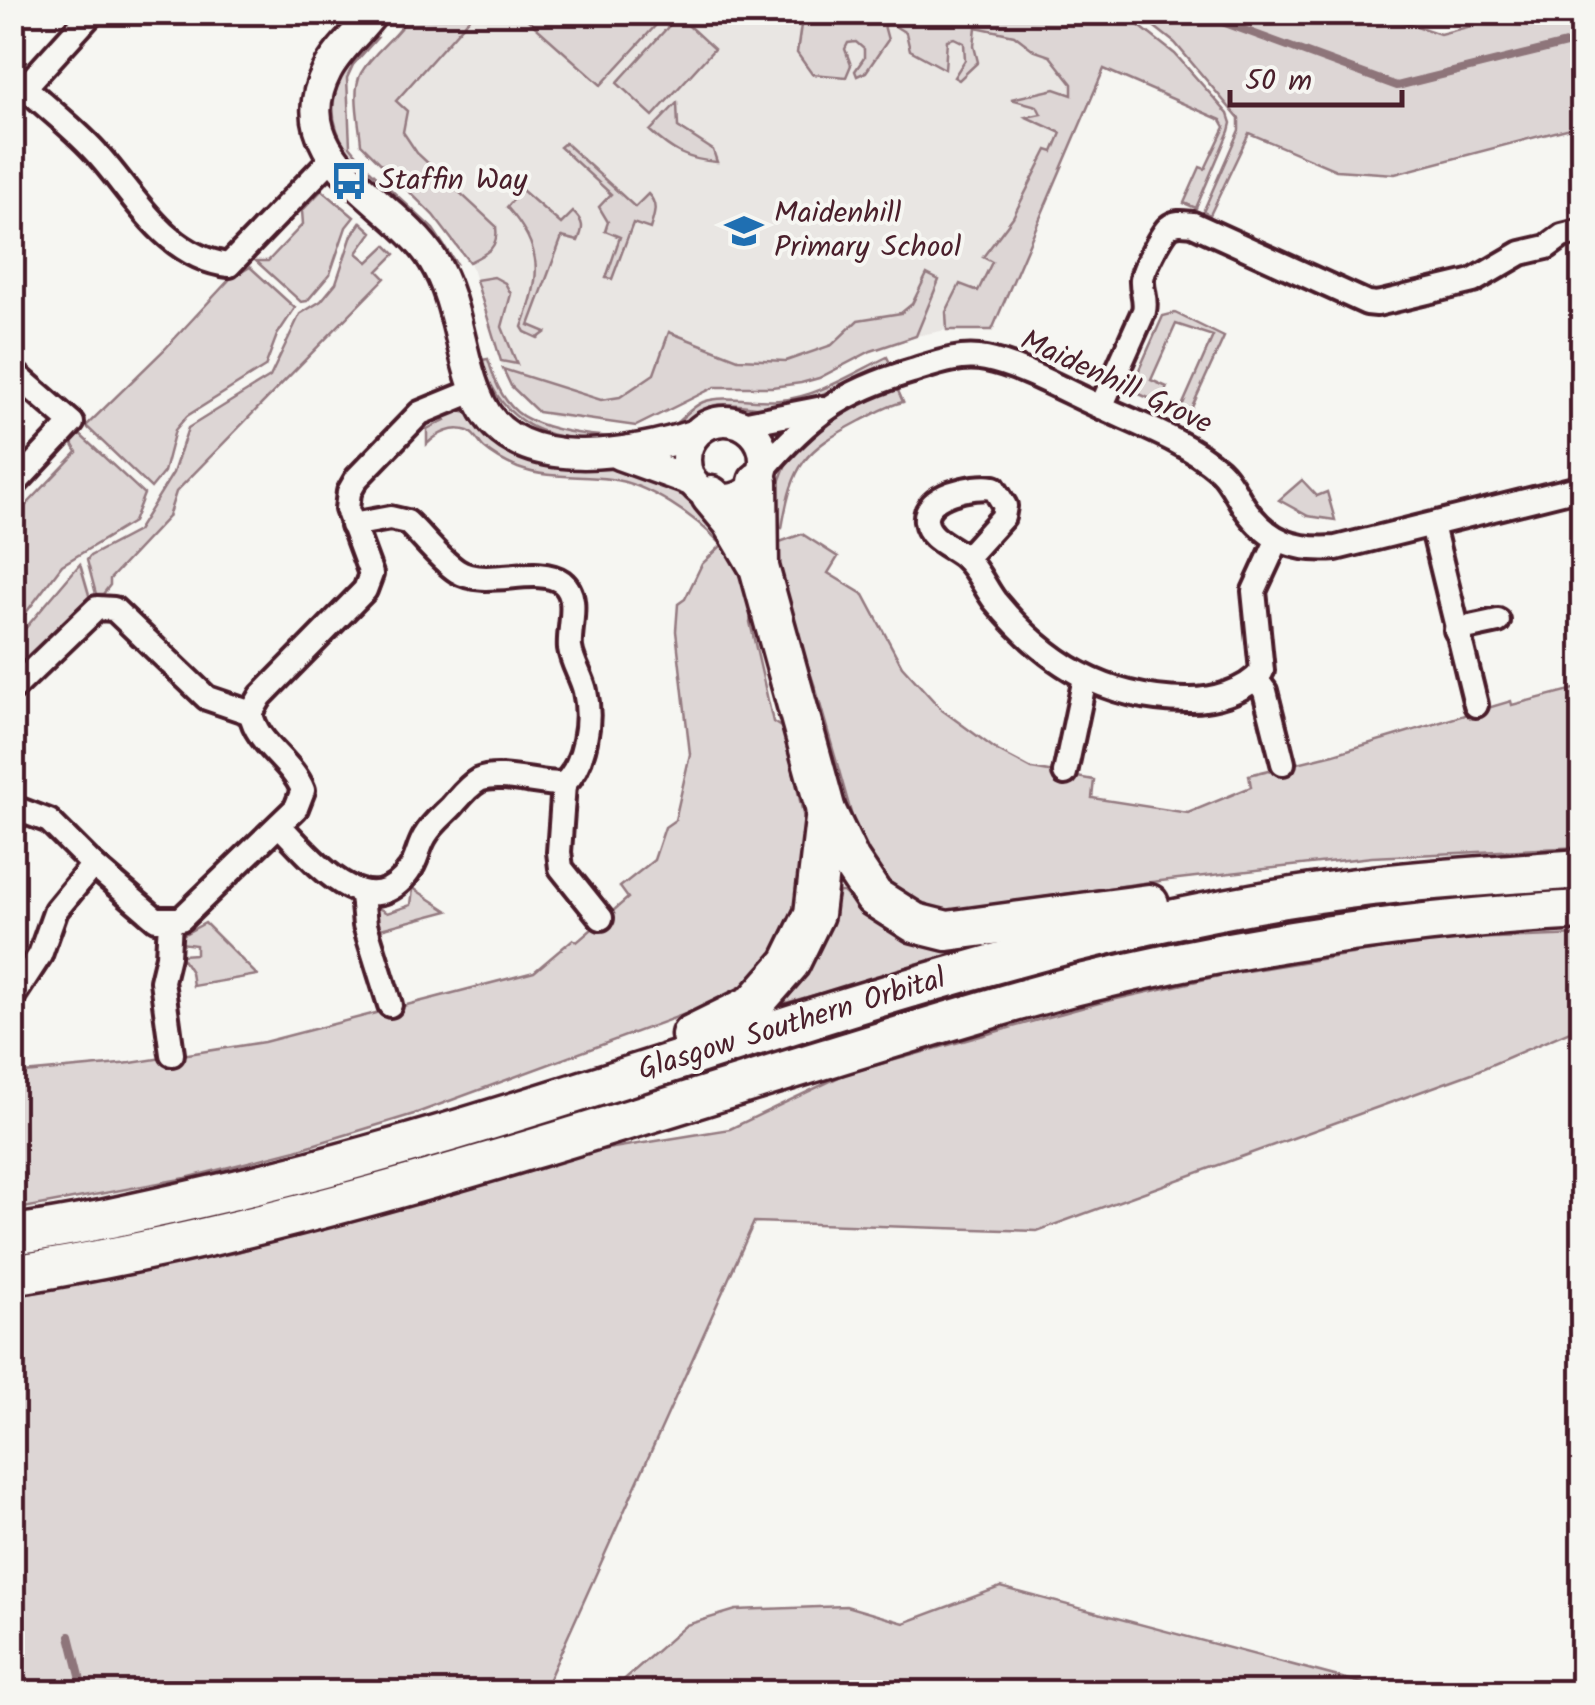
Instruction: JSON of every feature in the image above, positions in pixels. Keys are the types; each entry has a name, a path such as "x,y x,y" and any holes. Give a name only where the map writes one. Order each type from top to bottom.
{"highway":[{"path":"759,568 760,476"},
{"path":"701,489 732,521 759,568 826,812 850,861 874,897 915,923 946,931 1259,892 1370,886"},
{"path":"481,1122 705,1029 754,1004 790,964 814,914 826,812"},
{"name":"Glasgow Southern Orbital","path":"12,1234 124,1215 323,1170 994,964 1212,912 1370,886 1582,869"},
{"name":"Glasgow Southern Orbital","path":"12,1275 135,1254 352,1202 955,1018 1166,964 1360,931 1582,910"}],"street":[{"path":"93,12 18,93 99,155 140,208 190,255 228,265 331,159"},
{"path":"374,12 334,60 320,88 317,118 331,159 415,237 432,258 454,308 476,390 494,423 522,442 558,452 652,448 717,422 742,424 760,443 760,476 736,498 701,489 613,452"},
{"path":"1101,407 1144,312 1145,271 1166,228 1178,223 1192,224 1377,304 1473,281 1521,253 1582,230"},
{"name":"Maidenhill Grove","path":"760,476 792,435 827,408 884,378 960,357 988,359 1144,427 1218,469 1259,526 1277,541"},
{"path":"12,371 72,422 12,486"},
{"path":"12,807 49,821 156,919 182,919 194,909 296,808 302,790 296,772 258,732 251,712 260,696 365,590 371,574 352,525 348,500 357,478 420,413 476,390"},
{"name":"Maidenhill Grove","path":"742,424 827,408"},
{"path":"695,434 686,457 701,489"},
{"path":"966,558 982,584 1020,628 1059,664 1126,694 1197,702 1245,687 1262,671 1254,591 1277,541 1312,550 1336,548 1582,487"},
{"path":"352,525 399,519 408,522 457,571 479,578 551,578 566,586 572,597 570,650 586,695 584,757 564,784 559,852 561,868 601,918"},
{"path":"1432,525 1476,706"},
{"path":"12,690 83,619 97,608 114,609 207,698 251,712"},
{"path":"1456,630 1498,621"},
{"path":"1065,773 1085,678"},
{"path":"1256,679 1265,691 1283,763"},
{"path":"279,826 336,881 362,895 395,886 411,870 426,834 482,779 500,776 545,785 564,784"},
{"path":"12,998 36,964 56,910 93,865"},
{"path":"362,895 365,925 390,1004"},
{"path":"170,921 162,981 172,1054"}],"shaded area":[{"path":"411,13 474,13 396,101 407,111 403,132 417,153 496,226 491,249 469,262 433,215 361,144 358,80 366,65"},
{"name":"Maidenhill Primary School","path":"456,13 940,13 1116,42 992,330 956,328 916,336 871,351 840,367 832,345 786,361 738,359 669,332 636,426 553,417 524,401 503,369 466,249 367,140"},
{"path":"520,13 667,13 601,85"},
{"path":"782,13 1123,13 1175,54 1228,114 1229,131 1196,208 1184,203 1200,167 1205,169 1225,127 1221,120 1104,69 992,330 947,330 946,312 960,284 978,291 992,262 983,257 1013,217 1047,150 1053,152 1061,133 1026,117 1041,114 1037,106 1011,99 1055,89 1072,95 1072,84 1050,56 1035,51 1014,35 976,27 974,46 978,62 959,80 954,77 965,60 964,43 954,38 947,40 945,69 910,50 906,33 882,18 888,40 866,72 857,76 855,71 864,58 864,49 856,42 848,43 845,49 851,65 846,77 812,74 797,53 802,18 789,20"},
{"path":"1137,13 1378,13 1440,34 1523,13 1582,13 1582,125 1395,174 1336,170 1249,133 1210,215 1203,212 1239,130 1239,119 1175,43"},
{"path":"678,16 714,49 653,116 617,83"},
{"path":"369,38 377,38 347,78 350,146 433,229 455,262 369,176 339,136 334,115 336,92 347,67"},
{"path":"677,103 678,127 713,150 717,162 681,153 650,131"},
{"path":"565,143 635,207 648,194 654,202 650,229 633,223 612,279 606,278 620,237 605,231 608,222 599,207 611,194 560,147"},
{"path":"322,190 354,217 346,227 330,274 307,301 301,302 256,261 268,261 303,224 302,211"},
{"path":"522,190 561,224 573,212 582,225 578,241 562,237 529,325 546,332 538,338 522,327 533,293 533,250 507,207"},
{"path":"361,222 372,232 357,253 368,262 386,245 395,254 378,271 385,278 176,492 168,517 110,579 103,594 96,594 87,560 137,531 173,473 188,428 270,377 300,314 321,301 336,283 352,235"},
{"path":"250,267 295,308 277,335 265,367 187,416 175,430 164,472 151,488 86,426 230,279"},
{"path":"927,274 939,280 916,336 871,351 801,383 715,387 636,426 538,412 511,386 503,369 601,400 620,397 654,374 669,332 738,359 786,361 832,345 858,320 901,313 912,304"},
{"path":"494,277 505,283 511,294 502,327 517,364 501,361 476,280"},
{"path":"1175,313 1224,337 1188,416 1179,413 1213,336 1176,324 1151,380 1167,387 1160,403 1130,390 1163,316"},
{"path":"887,357 890,363 792,405 716,405 673,431 637,436 666,430 703,402 770,401 808,394"},
{"path":"488,359 495,381 517,412 567,431 632,437 583,440 539,430 504,404 491,385 482,360"},
{"path":"896,386 903,402 825,441 804,462 791,488 782,528 776,527 777,543 802,534 838,557 828,573 864,595 902,666 942,710 998,751 1032,769 1094,780 1092,798 1188,813 1251,787 1249,775 1511,701 1512,705 1582,687 1582,847 1372,857 944,911 896,892 878,875 857,834 817,693 768,545 772,500 791,451 821,424"},
{"path":"458,409 470,413 491,436 614,466 670,487 718,520 737,545 773,722 784,729 810,856 807,887 782,950 734,996 414,1114 186,1178 13,1210 13,1074 131,1063 264,1042 534,972 573,939 577,942 628,898 620,887 654,860 665,827 675,820 690,754 676,631 678,604 685,599 702,564 722,545 671,503 640,487 518,468 491,454 468,431 446,431 427,444 427,429 445,420 442,414"},
{"path":"76,431 144,494 133,522 62,565 13,630 13,519 77,452 69,438"},
{"path":"1302,480 1317,496 1327,492 1335,520 1308,516 1279,500"},
{"path":"80,564 91,602 13,673 13,643"},
{"path":"413,888 448,911 377,930 373,905 387,913 411,905"},
{"path":"1582,888 1582,894 1458,904 337,1190 13,1262 12,1249 601,1099 969,993 1249,923 1405,901"},
{"path":"839,892 896,933 961,948 959,955 782,1004 780,999 818,950"},
{"path":"205,923 257,975 193,986 191,972 180,955 196,954 196,945 180,943 179,937"},
{"path":"1582,935 1582,1026 1472,1073 1037,1231 754,1222 543,1692 13,1692 12,1297 234,1253 570,1155 730,1129 845,1074 1099,1003 1228,974 1439,940"},
{"path":"1000,1587 1395,1692 610,1692 686,1625 736,1610 846,1606 904,1623"}],"waterway":[{"path":"1195,12 1397,86 1582,40"},
{"path":"70,1636 84,1692"}],"place":[{"name":"Staffin Way","path":"349,181"},
{"name":"Maidenhill Primary School","path":"744,231"}]}
